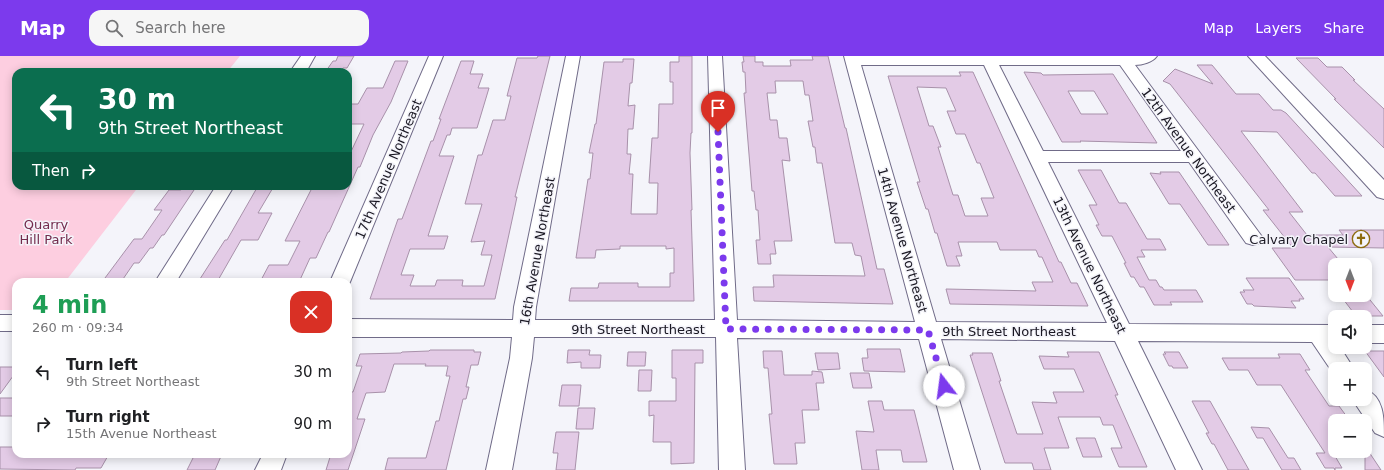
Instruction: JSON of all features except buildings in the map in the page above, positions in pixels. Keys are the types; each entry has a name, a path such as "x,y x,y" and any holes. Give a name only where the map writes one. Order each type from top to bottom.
{"main road":[{"path":"1256,56 1384,192"}],"street":[{"path":"300,68 308,56"},
{"name":"17th Avenue Northeast","path":"342,278 436,56"},
{"name":"16th Avenue Northeast","path":"499,470 521,358 525,307 573,56"},
{"path":"715,56 732,470"},
{"path":"852,58 990,62 1124,61 1138,60 1150,56"},
{"name":"14th Avenue Northeast","path":"852,58 967,470"},
{"name":"12th Avenue Northeast","path":"1124,61 1252,238"},
{"name":"13th Avenue Northeast","path":"990,62 1189,470"},
{"path":"1037,156 1194,157"},
{"path":"168,278 222,190"},
{"path":"0,322 12,323"},
{"name":"9th Street Northeast","path":"352,328 928,330 1326,334"},
{"path":"1326,334 1340,362"},
{"path":"1372,334 1384,334"},
{"path":"1369,406 1384,426"},
{"path":"268,470 272,458"}],"green space":[{"name":"Quarry Hill Park","path":"0,56 240,56 230,68 12,68 12,190 136,190 68,278 12,278 12,310 0,310"}],"place":[{"name":"Calvary Chapel","path":"1361,239"}],"route":[{"path":"718,132 726,329 928,330 944,386"}]}
